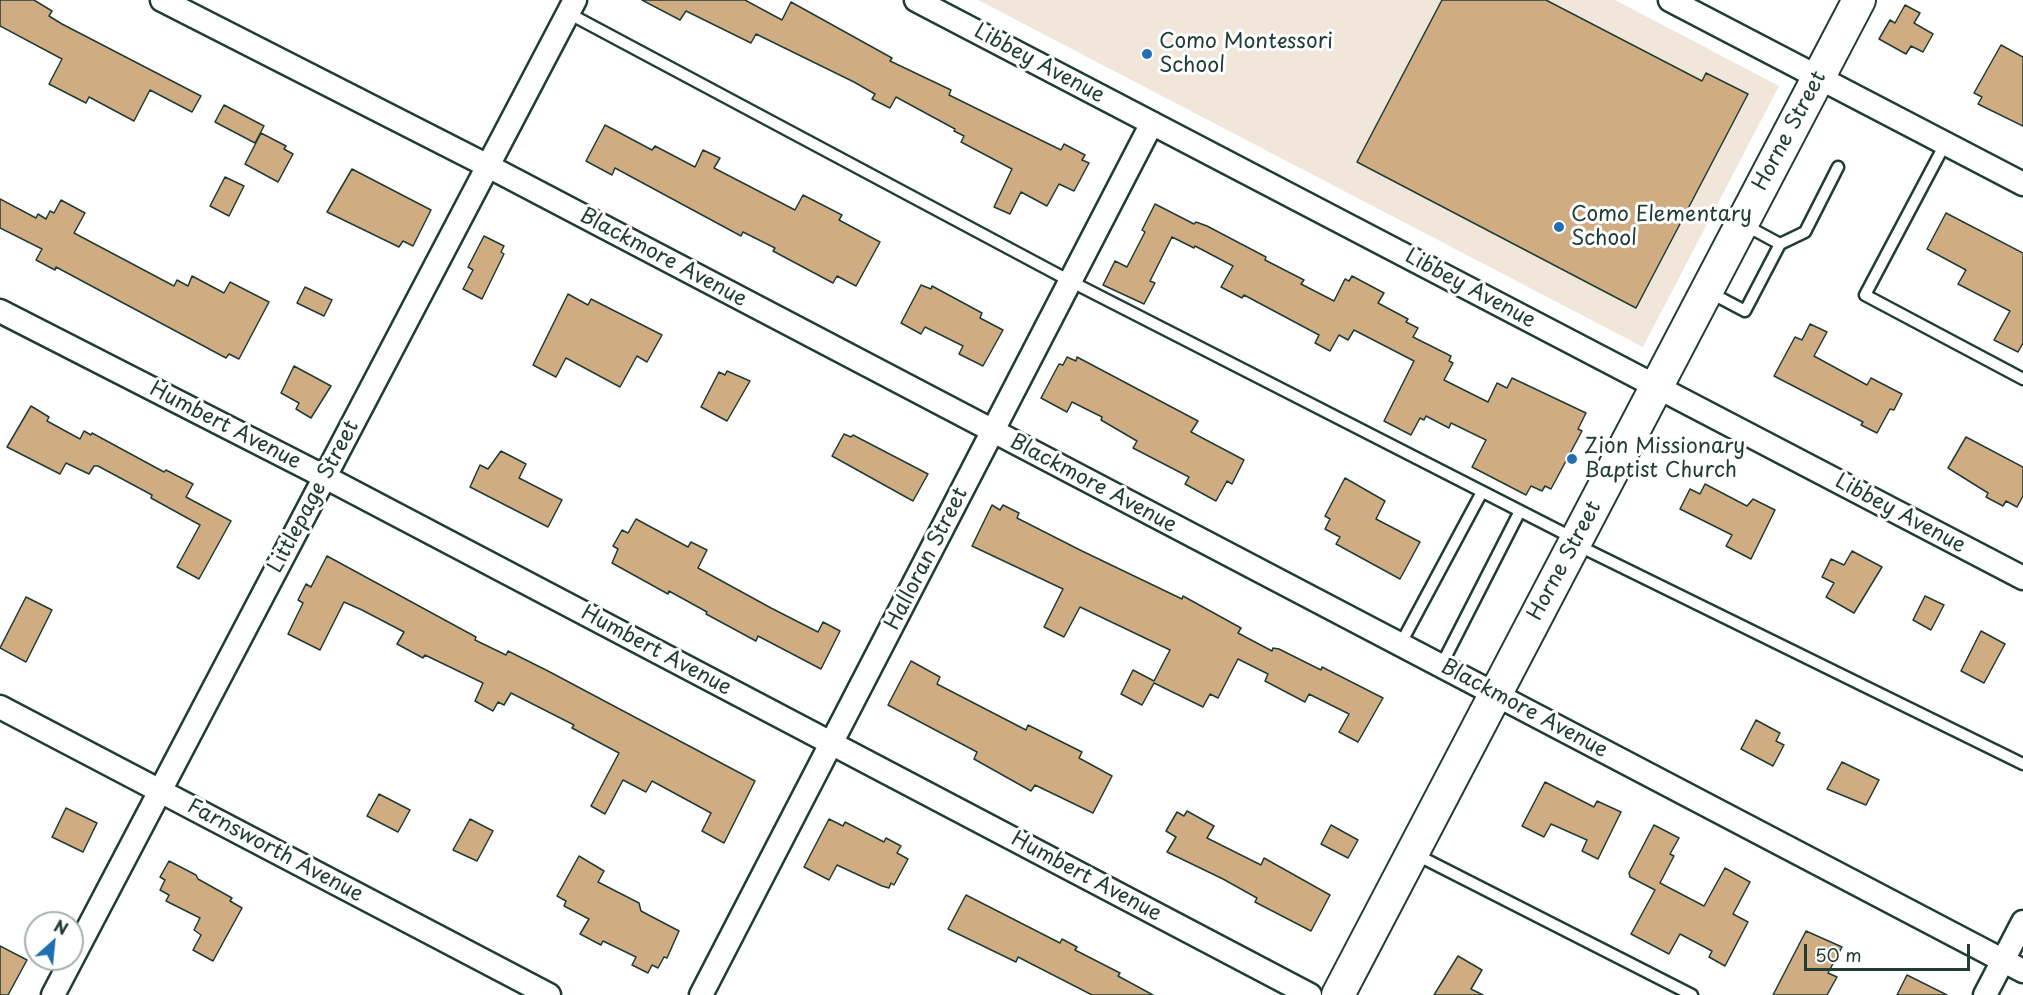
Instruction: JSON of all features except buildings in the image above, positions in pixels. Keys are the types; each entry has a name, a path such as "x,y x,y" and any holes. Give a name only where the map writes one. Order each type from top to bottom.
{"street":[{"name":"Blackmore Avenue","path":"162,0 488,166 2023,971"},
{"name":"Libbey Avenue","path":"916,0 2023,578"},
{"path":"1670,0 2023,184"},
{"name":"Horne Street","path":"1338,995 1859,0"},
{"name":"Littlepage Street","path":"54,995 572,7"},
{"name":"Halloran Street","path":"701,995 1152,123"},
{"name":"Humbert Avenue","path":"0,312 325,477 1310,995"},
{"name":"Farnsworth Avenue","path":"0,707 549,995"},
{"path":"1985,995 2023,922"}],"lane":[{"path":"572,7 1070,281 1520,511 1575,542 2023,764"},
{"path":"1945,144 1865,295 2023,379"},
{"path":"1706,291 1745,311 1780,244 1805,232 1838,167"},
{"path":"1742,224 1780,244"},
{"path":"1400,645 1482,492"},
{"path":"1441,666 1520,511"},
{"path":"1412,852 1692,995"}],"shaded area":[{"name":"Como Elementary School","path":"978,0 1615,0 1779,86 1643,347"}],"place":[{"name":"Como Montessori School","path":"1147,54"},
{"name":"Como Elementary School","path":"1559,227"},
{"name":"Zion Missionary Baptist Church","path":"1572,459"}]}
